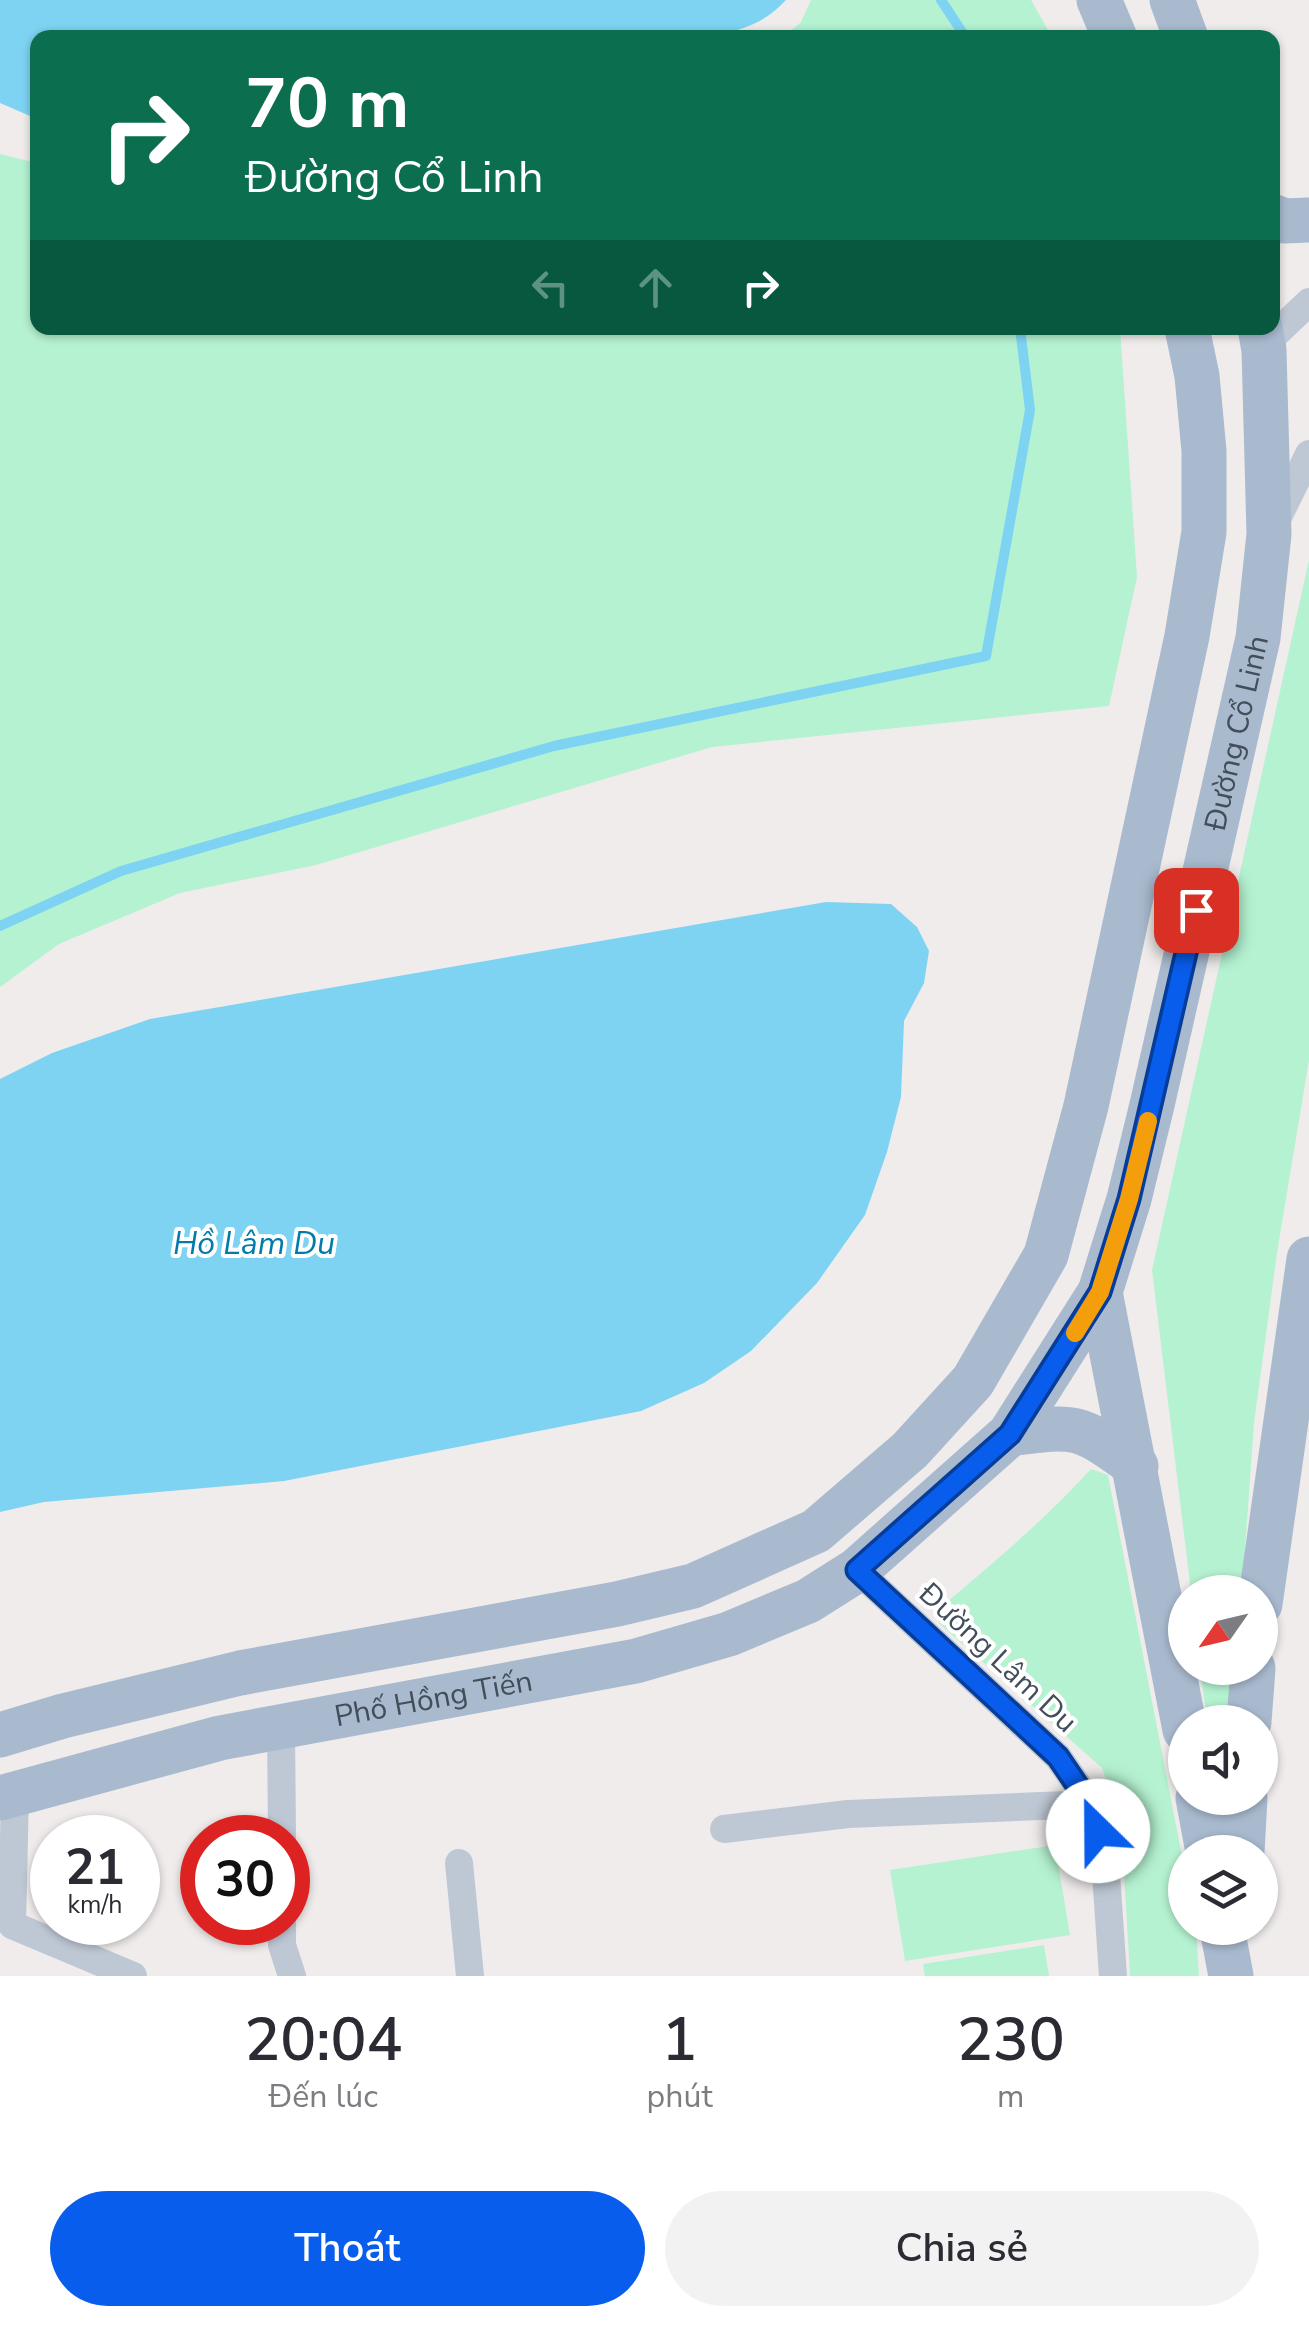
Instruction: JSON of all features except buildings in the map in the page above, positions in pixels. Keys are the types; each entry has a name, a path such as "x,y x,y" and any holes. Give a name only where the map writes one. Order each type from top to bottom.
{"main road":[{"path":"1099,0 1112,30"},
{"path":"1172,0 1183,30"},
{"path":"1280,219 1309,220"},
{"name":"Phố Hồng Tiến","path":"0,1736 63,1716 240,1673 617,1604 694,1586 816,1531 910,1450 973,1380 1046,1254 1086,1106 1187,636 1204,532 1204,451 1197,376 1188,335"},
{"name":"Đường Cổ Linh","path":"857,1570 1010,1434 1100,1292 1129,1199 1152,1105 1258,638 1270,534 1262,337"},
{"path":"1264,1575 1309,1259"},
{"path":"1100,1292 1180,1705"},
{"path":"1010,1434 1062,1426 1092,1434 1136,1466"},
{"name":"Phố Hồng Tiến","path":"7,1796 220,1738 636,1661 729,1634 808,1602 857,1570"},
{"path":"1226,1945 1232,1976"},
{"path":"1232,1976 1235,1945"}],"street":[{"path":"1280,324 1309,302"},
{"path":"1270,534 1309,454"},
{"name":"Đường Lâm Du","path":"857,1570 1058,1757 1090,1804 1104,1859 1112,1976"},
{"path":"282,1726 282,1815"},
{"path":"7,1796 12,1924 133,1976"},
{"path":"724,1829 848,1814 1090,1804"},
{"path":"459,1862 470,1976"},
{"path":"282,1945 292,1976"}],"green space":[{"path":"811,0 1031,0 1048,30 791,30 801,22"},
{"path":"0,154 30,161 30,335 1120,335 1137,577 1109,706 712,747 316,865 180,893 59,944 0,987"},
{"path":"1309,560 1309,1060 1254,1423 1243,1575 1189,1575 1152,1270"},
{"path":"1091,1469 1108,1475 1168,1784 1168,1815 1174,1815 1178,1835 1168,1835 1168,1945 1197,1945 1199,1976 1130,1976 1121,1821 1102,1768 940,1624 936,1615"},
{"path":"1202,1685 1236,1685 1234,1705 1205,1705"},
{"path":"1055,1845 1070,1935 905,1961 890,1870"},
{"path":"1044,1945 1049,1976 925,1976 923,1964"}],"water":[{"path":"0,0 786,0 758,22 738,30 30,30 30,116 0,103"},
{"name":"Hồ Lâm Du","path":"826,902 891,904 917,927 929,951 924,983 904,1021 901,1097 865,1215 817,1283 751,1351 704,1383 641,1411 284,1481 44,1502 0,1512 0,1079 52,1053 150,1019"}],"waterway":[{"path":"941,0 961,30"},
{"path":"0,926 121,871 554,746 986,656 1030,410 1021,335"}],"slow traffic":[{"path":"1075,1333 1100,1292 1148,1121"}],"route":[{"path":"1098,1831 1090,1804 1058,1757 857,1570 1010,1434 1100,1292 1129,1199 1196,910"}]}
